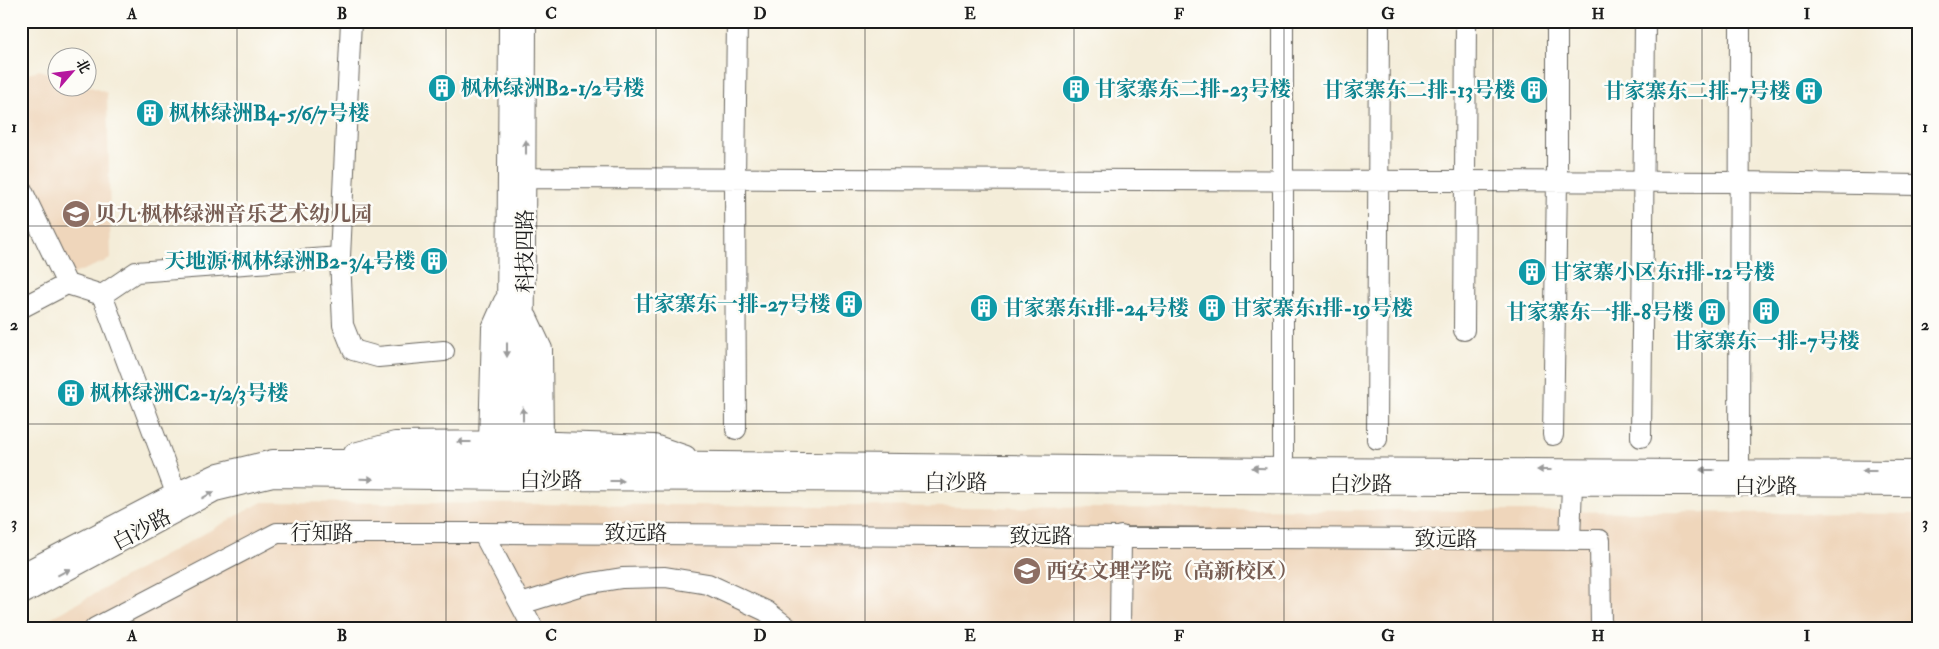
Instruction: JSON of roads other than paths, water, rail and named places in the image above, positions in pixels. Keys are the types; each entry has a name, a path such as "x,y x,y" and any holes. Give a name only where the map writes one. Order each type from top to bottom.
{"street":[{"path":"351,21 340,257 343,325 354,350 378,358 444,351"},
{"name":"科技四路","path":"509,21 507,295 515,456"},
{"name":"科技四路","path":"515,456 525,313 526,21"},
{"path":"736,429 735,179 738,21"},
{"path":"1283,21 1283,476"},
{"path":"1377,439 1379,21"},
{"path":"1464,330 1466,21"},
{"path":"1553,435 1557,182 1557,21"},
{"path":"1641,438 1645,21"},
{"path":"1739,471 1740,21"},
{"path":"526,178 1740,182 1918,185"},
{"path":"21,188 67,284"},
{"path":"102,295 136,272 340,257"},
{"path":"21,308 67,284 102,295"},
{"path":"102,295 176,493"},
{"name":"白沙路","path":"21,595 215,491 273,478 515,456 1283,476 1918,471"},
{"name":"白沙路","path":"21,574 176,493 219,473 273,460 515,456 1572,485 1918,486"},
{"path":"1570,540 1572,485"},
{"path":"483,532 533,628"},
{"name":"致远路","path":"483,532 1600,540 1601,628"},
{"name":"行知路","path":"95,628 277,533 483,532"},
{"path":"1120,628 1121,536"},
{"path":"521,604 586,584 622,578 665,578 708,584 766,611 788,628"}],"place":[{"name":"枫林绿洲B2-1/2号楼","path":"442,88"},
{"name":"甘家寨东二排-23号楼","path":"1076,89"},
{"name":"甘家寨东二排-13号楼","path":"1534,90"},
{"name":"甘家寨东二排-7号楼","path":"1809,91"},
{"name":"枫林绿洲B4-5/6/7号楼","path":"150,113"},
{"name":"贝九·枫林绿洲音乐艺术幼儿园","path":"76,214"},
{"name":"天地源·枫林绿洲B2-3/4号楼","path":"434,261"},
{"name":"甘家寨小区东1排-12号楼","path":"1532,272"},
{"name":"甘家寨东一排-27号楼","path":"849,304"},
{"name":"甘家寨东1排-24号楼","path":"984,308"},
{"name":"甘家寨东1排-19号楼","path":"1212,308"},
{"name":"甘家寨东一排-7号楼","path":"1766,311"},
{"name":"甘家寨东一排-8号楼","path":"1712,312"},
{"name":"枫林绿洲C2-1/2/3号楼","path":"71,393"},
{"name":"西安文理学院（高新校区）","path":"1027,571"}]}
